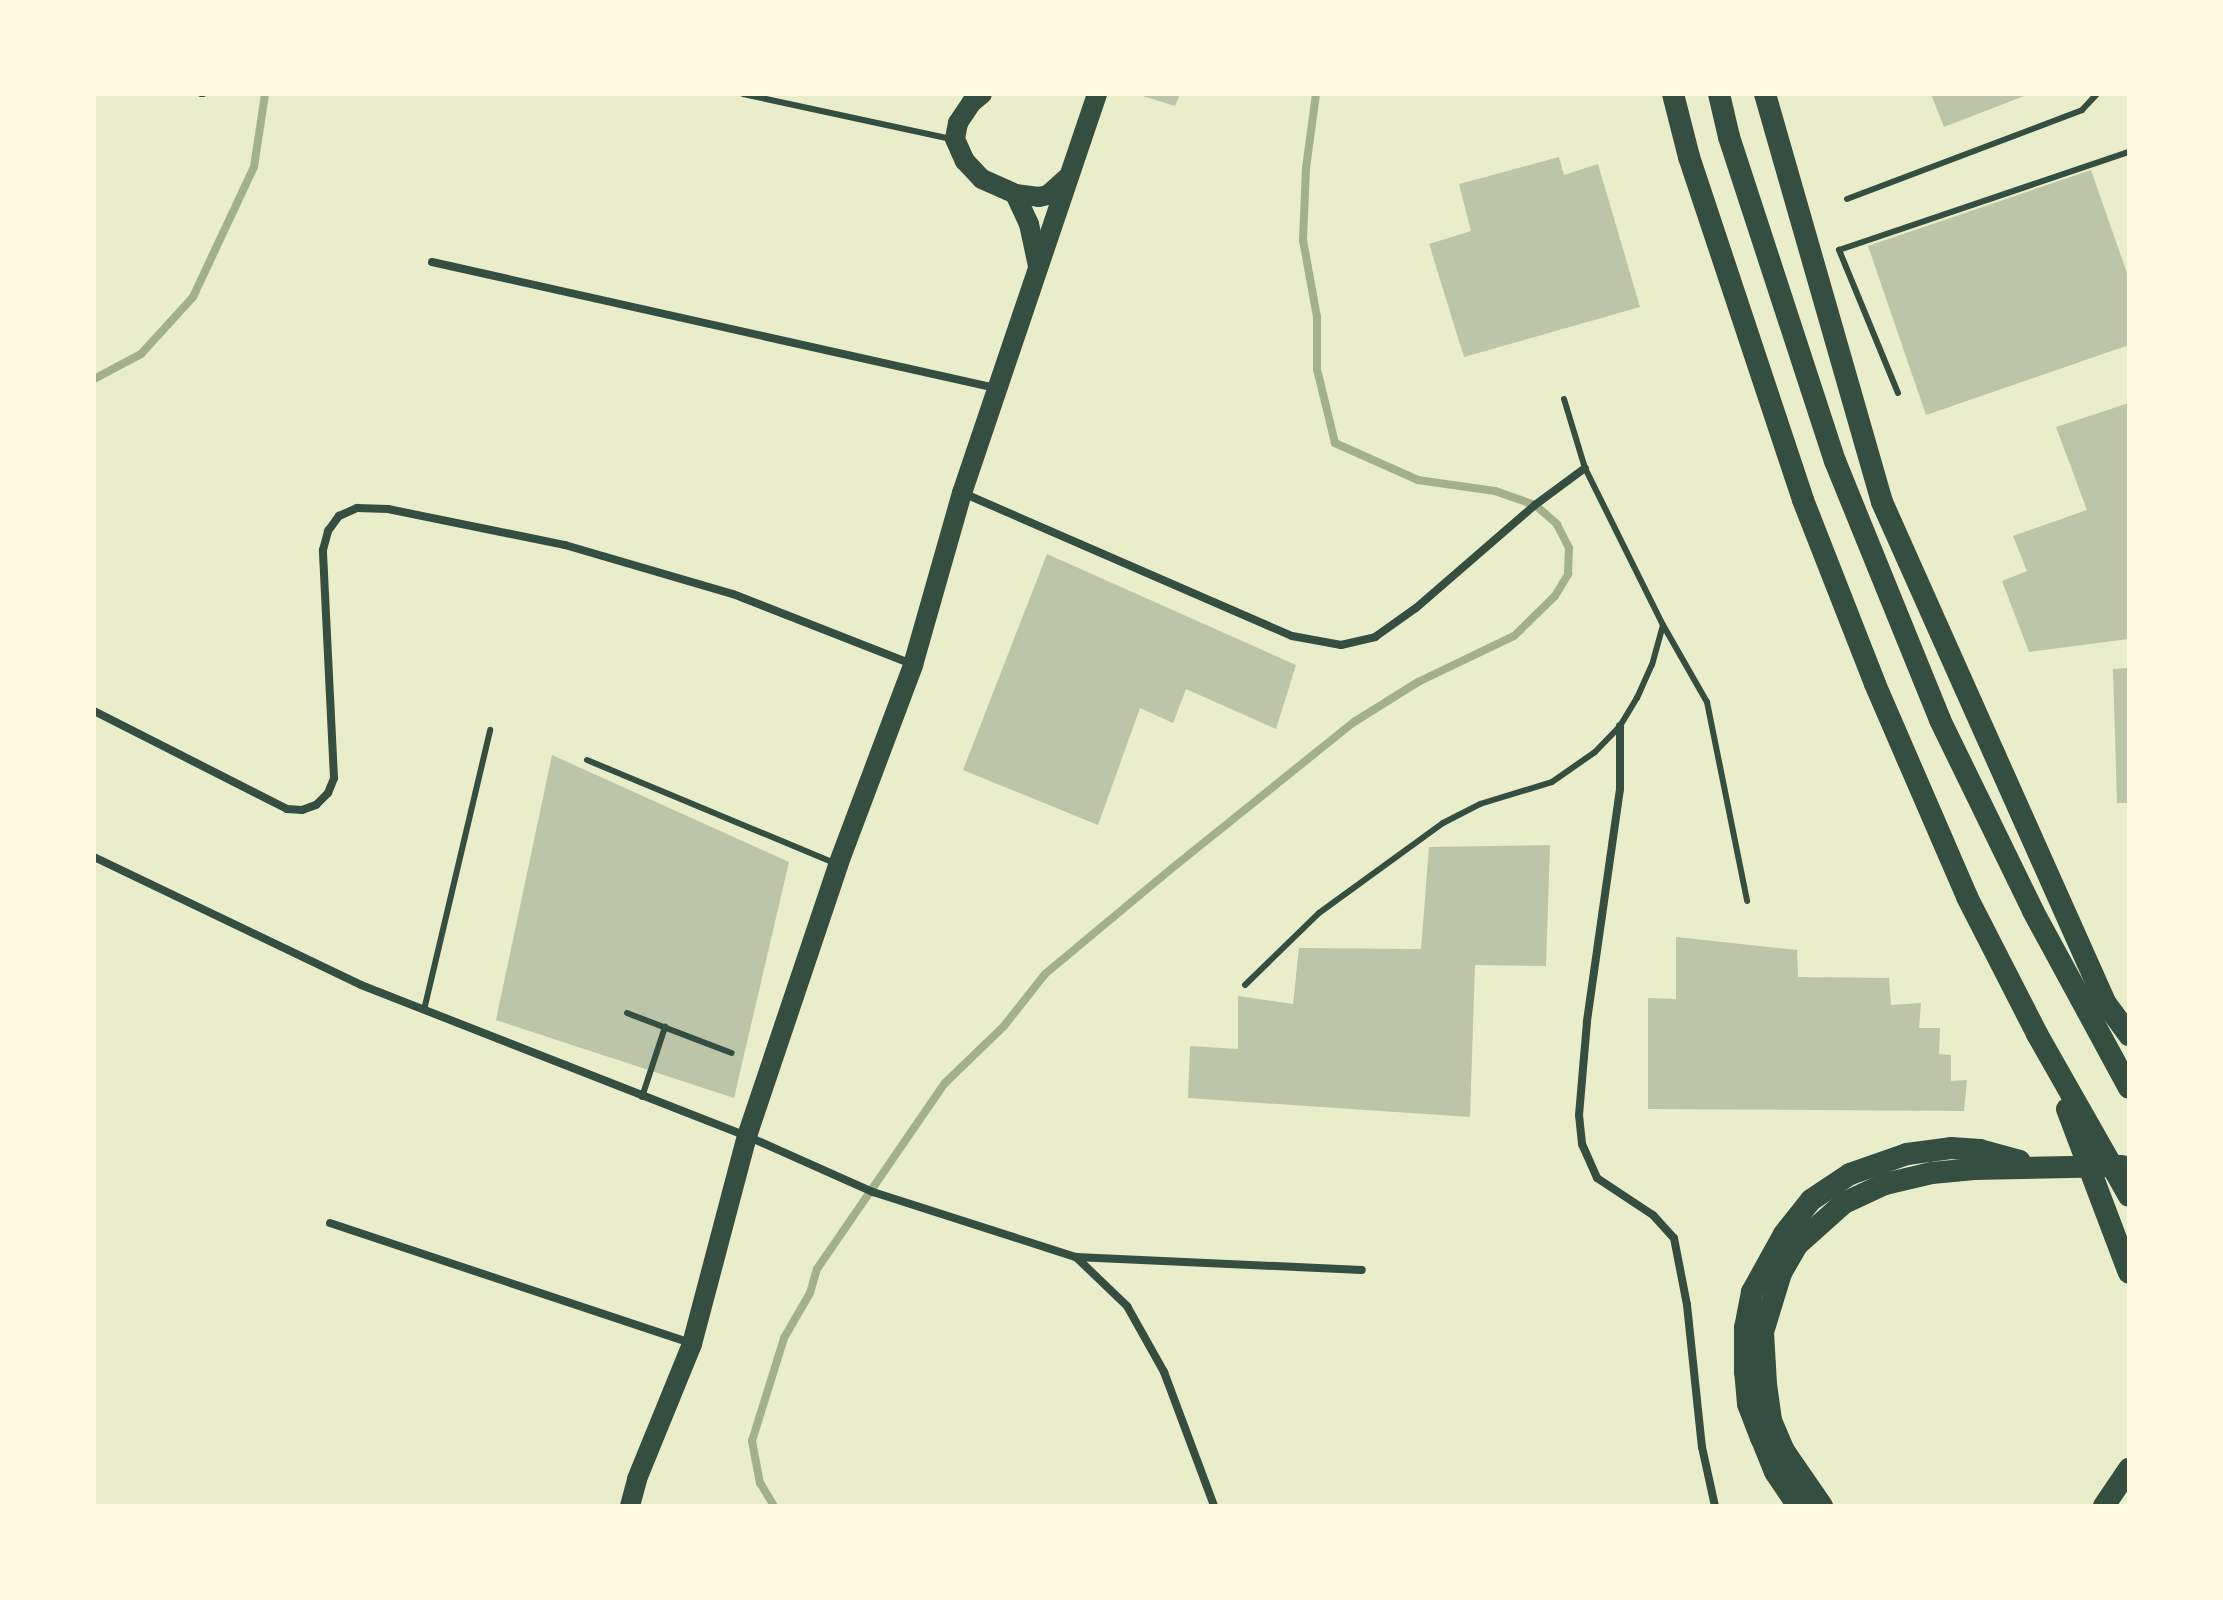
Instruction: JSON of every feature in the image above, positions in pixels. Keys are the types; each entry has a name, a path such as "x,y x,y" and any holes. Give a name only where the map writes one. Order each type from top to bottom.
{"highway":[{"path":"1670,94 1803,500 1869,670 1967,897 2037,1034 2129,1196"},
{"path":"1719,94 1798,354 1892,603 1940,720 2033,911 2129,1088"},
{"path":"1765,94 1882,502 2105,1002"},
{"path":"1882,502 1892,603"},
{"path":"2033,911 2129,1035"},
{"path":"2037,1034 2129,1273"},
{"path":"1798,1506 1775,1472 1761,1438 1748,1404 1745,1372 1745,1328 1752,1292 1784,1234 1811,1200 1850,1174 1907,1154 1951,1148 1980,1150 2040,1167"},
{"path":"1822,1506 1784,1451 1771,1420 1766,1384 1763,1332 1781,1273 1797,1245 1844,1203 1885,1184 1932,1173 2129,1166"},
{"path":"2104,1506 2129,1469"}],"main road":[{"path":"982,94 972,102 958,123 955,139 965,161 982,179 1015,194 1048,195 1070,176"},
{"path":"630,1506 637,1479 692,1344 747,1136 838,865 913,665 962,493 1097,94"},
{"path":"1015,194 1029,224 1038,266"}],"street":[{"path":"432,262 996,388"},
{"path":"962,493 1292,636 1341,645 1375,637 1416,608 1535,505 1585,468"},
{"path":"94,711 287,809 302,810 316,805 328,793 334,778 323,550 328,531 339,516 357,508 388,509 565,545 733,594 913,665"},
{"path":"1620,726 1620,789 1587,1022 1579,1115 1582,1144 1597,1178 1653,1215 1674,1238 1687,1305 1702,1447 1715,1506"},
{"path":"94,857 361,985 747,1136 873,1192 1076,1257 1362,1270"},
{"path":"330,1223 692,1344"},
{"path":"1076,1257 1127,1306 1164,1372 1214,1506"}],"lane":[{"path":"743,94 955,139"},
{"path":"1847,199 2082,110 2097,94"},
{"path":"1898,393 1839,250 2129,152"},
{"path":"1564,399 1585,468 1663,625 1707,702 1747,901"},
{"path":"1245,985 1319,913 1443,823 1480,804 1552,782 1595,752 1620,726 1652,665 1663,625"},
{"path":"424,1010 490,730"},
{"path":"587,760 838,865"},
{"path":"627,1013 732,1053"},
{"path":"642,1097 665,1027"}],"building":[{"path":"1136,94 1180,94 1175,106"},
{"path":"1931,94 2029,94 1944,127"},
{"path":"1559,157 1564,175 1598,164 1640,307 1464,357 1429,244 1471,231 1459,184"},
{"path":"2091,170 2129,279 2129,345 1926,415 1868,246"},
{"path":"2129,403 2129,639 2029,652 2002,581 2027,571 2013,536 2087,510 2056,427"},
{"path":"1047,554 1296,665 1276,729 1186,689 1173,723 1140,708 1098,825 963,770"},
{"path":"2129,668 2129,803 2117,803 2113,669"},
{"path":"552,755 789,862 734,1098 496,1020"},
{"path":"1550,845 1546,966 1475,965 1470,1117 1188,1098 1190,1046 1238,1049 1238,996 1293,1004 1299,948 1421,949 1429,847"},
{"path":"1676,937 1797,950 1798,977 1889,978 1891,1005 1921,1003 1919,1028 1940,1028 1939,1054 1951,1055 1951,1081 1967,1080 1964,1111 1648,1109 1648,998 1676,999"}],"waterway":[{"path":"94,379 141,354 193,297 254,167 265,94"},
{"path":"774,1506 760,1483 752,1441 784,1338 810,1293 817,1269 945,1083 1004,1026 1045,974 1171,869 1354,722 1418,682 1514,636 1555,596 1568,574 1569,548 1557,524 1535,505 1495,491 1418,480 1335,443 1317,369 1317,317 1303,240 1306,168 1316,94"}]}
